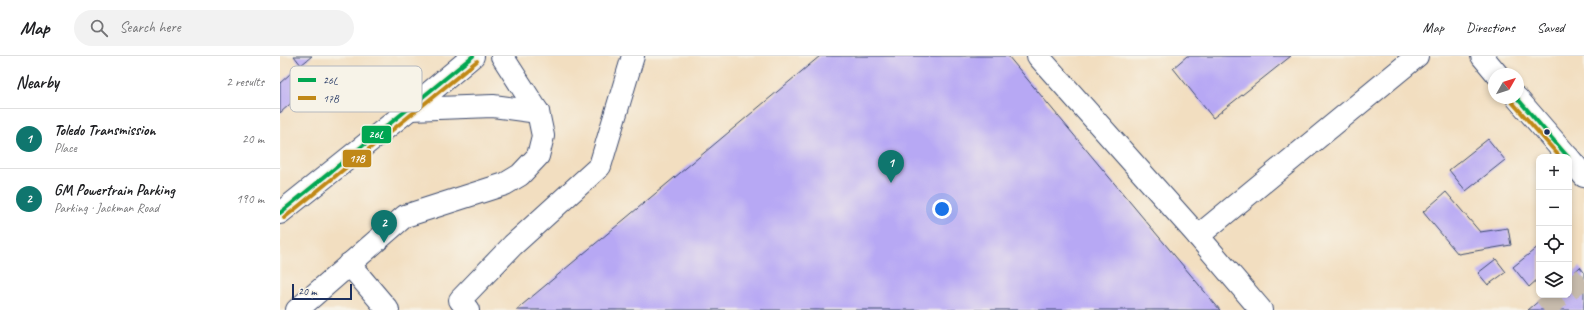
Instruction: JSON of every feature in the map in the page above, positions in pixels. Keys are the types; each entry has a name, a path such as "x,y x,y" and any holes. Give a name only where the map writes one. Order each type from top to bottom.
{"main road":[{"path":"422,99 473,56"},
{"path":"310,306 349,264 405,216 505,184 520,175 538,156 543,136 538,112 502,56"},
{"path":"468,310 460,300 513,245 600,166 632,56"},
{"path":"1038,56 1198,236 1261,310"},
{"path":"1198,236 1417,56"},
{"path":"1482,56 1492,68"},
{"path":"1523,104 1565,154"},
{"path":"422,109 493,106 538,112"},
{"path":"280,213 406,112"},
{"path":"1572,162 1584,176"},
{"path":"349,264 388,310"}],"building":[{"path":"294,56 312,56 301,65"},
{"path":"820,56 1008,56 1220,310 516,310"},
{"path":"1187,56 1291,56 1213,118 1173,68"},
{"path":"290,74 290,104 280,113 280,83"},
{"path":"1488,139 1505,160 1466,191 1449,170"},
{"path":"1446,192 1480,232 1508,228 1511,245 1458,254 1423,212"},
{"path":"1536,248 1536,281 1529,287 1513,267"},
{"path":"1496,259 1506,272 1488,285 1478,273"},
{"path":"1580,267 1584,272 1584,310 1528,310 1542,298 1572,298 1572,274"}],"tunnel":[{"path":"1572,287 1584,278"},
{"path":"1543,310 1558,298"}],"transit line":[{"name":"26L","path":"422,97 473,56"},
{"name":"17B","path":"422,106 477,61"},
{"name":"17B","path":"1514,104 1557,154"},
{"name":"26L","path":"1522,104 1565,154"},
{"name":"26L","path":"280,213 404,112"},
{"name":"17B","path":"284,218 414,112"}],"place":[{"name":"Toledo Transmission","path":"891,183"},
{"name":"GM Powertrain Parking","path":"384,243"}]}
